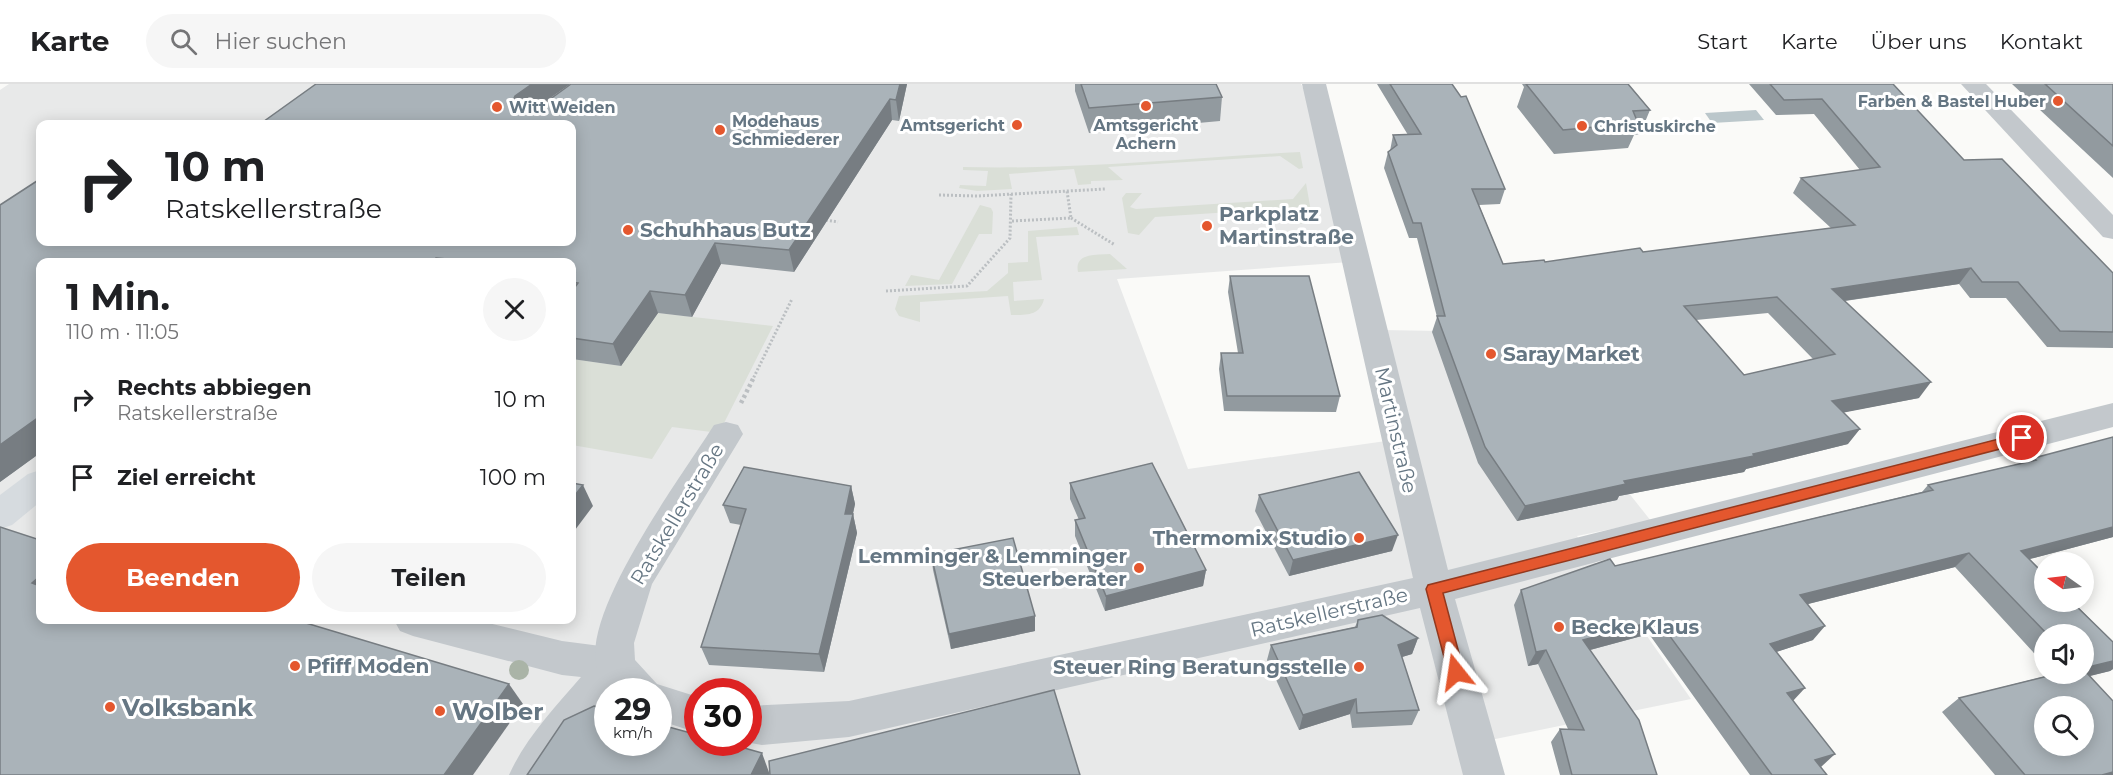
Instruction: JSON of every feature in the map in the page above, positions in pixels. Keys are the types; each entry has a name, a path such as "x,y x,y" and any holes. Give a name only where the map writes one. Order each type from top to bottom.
{"main road":[{"path":"0,515 36,486"}],"street":[{"name":"Martinstraße","path":"1314,84 1434,589 1484,775"},
{"path":"1973,84 2113,231"},
{"name":"Ratskellerstraße","path":"762,726 849,719 1434,589 2113,415"},
{"name":"Ratskellerstraße","path":"629,678 615,642 635,580 726,434"},
{"path":"429,624 562,658 629,678"},
{"path":"530,775 565,725 594,704"}],"path":[{"path":"939,195 1105,189"},
{"path":"1067,191 1071,218"},
{"path":"886,291 967,286 1010,238 1011,194"},
{"path":"1012,221 1071,218 1115,245"},
{"path":"826,220 837,222"},
{"path":"726,434 792,299"}],"shaded area":[{"path":"9,84 1301,84 1324,129 1350,262 1117,279 1188,469 1407,438 1381,330 1440,331 1537,377 1651,521 1577,536 1691,699 1466,745 1474,775 0,775 0,90"},
{"path":"1756,110 1764,120 1712,123 1705,113"},
{"path":"1300,152 1303,168 1299,169 1280,156 1108,167 1123,180 1091,181 1091,184 1078,185 1074,169 1009,174 1012,189 977,191 959,188 960,185 986,186 988,171 963,170 963,167 1047,167"},
{"path":"1306,183 1313,223 1293,224 1305,207 1155,217 1139,235 1128,233 1122,198 1126,193 1142,193 1130,207 1136,209 1293,199"},
{"path":"980,205 991,208 993,212 992,234 979,234 952,284 905,286 911,275 939,280"},
{"path":"1077,227 1079,235 1036,237 1042,280 1013,282 1014,301 1044,299 1036,312 1011,315 1008,296 920,302 920,322 899,316 895,309 899,296 987,291 1008,273 1008,263 1028,262 1028,231"},
{"path":"1110,254 1127,269 1078,272 1079,261 1083,258"},
{"path":"658,313 773,326 719,433 672,427 652,459 576,446 576,360 621,366"}],"building":[{"path":"316,84 532,84 515,96 511,105 542,105 571,84 900,84 896,100 890,99 789,250 715,243 685,295 650,291 613,344 576,339 576,286 578,283 576,283 576,258 36,258 36,419 0,445 0,205 36,182 36,246 576,246 576,120 266,120"},
{"path":"1081,84 1216,84 1222,97 1089,108"},
{"path":"1390,84 1452,84 1461,97 1466,96 1505,189 1472,189 1503,264 1544,260 1545,262 1640,248 1643,252 1855,225 1801,178 1880,167 1822,99 1784,100 1770,84 1893,84 1964,160 2002,159 2113,273 2113,332 2060,331 2018,282 1982,282 1971,268 1832,289 1931,382 1832,401 1860,429 1753,454 1754,456 1624,481 1626,484 1525,506 1485,447 1437,316 1445,316 1421,223 1413,223 1388,152 1397,145 1393,135 1421,134","holes":["1777,297 1835,354 1744,375 1684,306"]},
{"path":"1526,84 1628,84 1650,110 1633,111 1638,123 1563,130"},
{"path":"2045,84 2113,84 2113,146"},
{"path":"1230,276 1309,276 1340,396 1227,396 1221,353 1243,353"},
{"path":"2113,437 2113,527 2021,551 2034,564 2034,612 2082,612 2113,642 2113,661 2094,666 2094,624 2037,624 1969,553 1800,595 1825,626 1770,644 1805,688 1787,693 1835,754 1815,760 1827,775 1772,775 1658,620 1583,640 1639,720 1657,775 1572,775 1560,729 1584,730 1546,650 1536,652 1521,590 1610,559 1615,566 1933,490 1928,485 2036,460 2034,458"},
{"path":"1152,463 1206,570 1106,596 1075,520 1085,518 1070,483"},
{"path":"744,467 851,486 845,514 853,514 819,654 701,647 746,509 723,505"},
{"path":"1359,472 1398,535 1293,560 1259,495"},
{"path":"576,484 583,485 576,494"},
{"path":"0,527 36,539 36,580 32,583 36,584 36,624 309,624 509,684 444,775 0,775"},
{"path":"1013,538 1035,616 949,634 931,554"},
{"path":"1382,615 1418,638 1398,645 1419,710 1357,713 1356,699 1303,715 1271,645 1357,627 1358,620"},
{"path":"2034,679 2034,684 2094,684 2094,681 2113,701 2113,772 2102,775 2025,775 1959,698"},
{"path":"1054,690 1080,775 770,775 769,761"},
{"path":"594,706 594,756 672,756 672,728 684,731 684,756 760,756 751,775 527,775 564,720"}],"place":[{"name":"Farben & Bastel Huber","path":"2058,101"},
{"name":"Amtsgericht Achern","path":"1146,106"},
{"name":"Witt Weiden","path":"497,107"},
{"name":"Amtsgericht","path":"1017,125"},
{"name":"Christuskirche","path":"1582,126"},
{"name":"Modehaus Schmiederer","path":"720,130"},
{"name":"Parkplatz Martinstraße","path":"1207,226"},
{"name":"Schuhhaus Butz","path":"628,230"},
{"name":"Saray Market","path":"1491,354"},
{"name":"Thermomix Studio","path":"1359,538"},
{"name":"Lemminger & Lemminger Steuerberater","path":"1139,568"},
{"name":"Becke Klaus","path":"1559,627"},
{"name":"Pfiff Moden","path":"295,666"},
{"name":"Steuer Ring Beratungsstelle","path":"1359,667"},
{"name":"Volksbank","path":"110,707"},
{"name":"Wolber","path":"440,711"}],"route":[{"path":"1456,672 1434,589 2022,438"}]}
